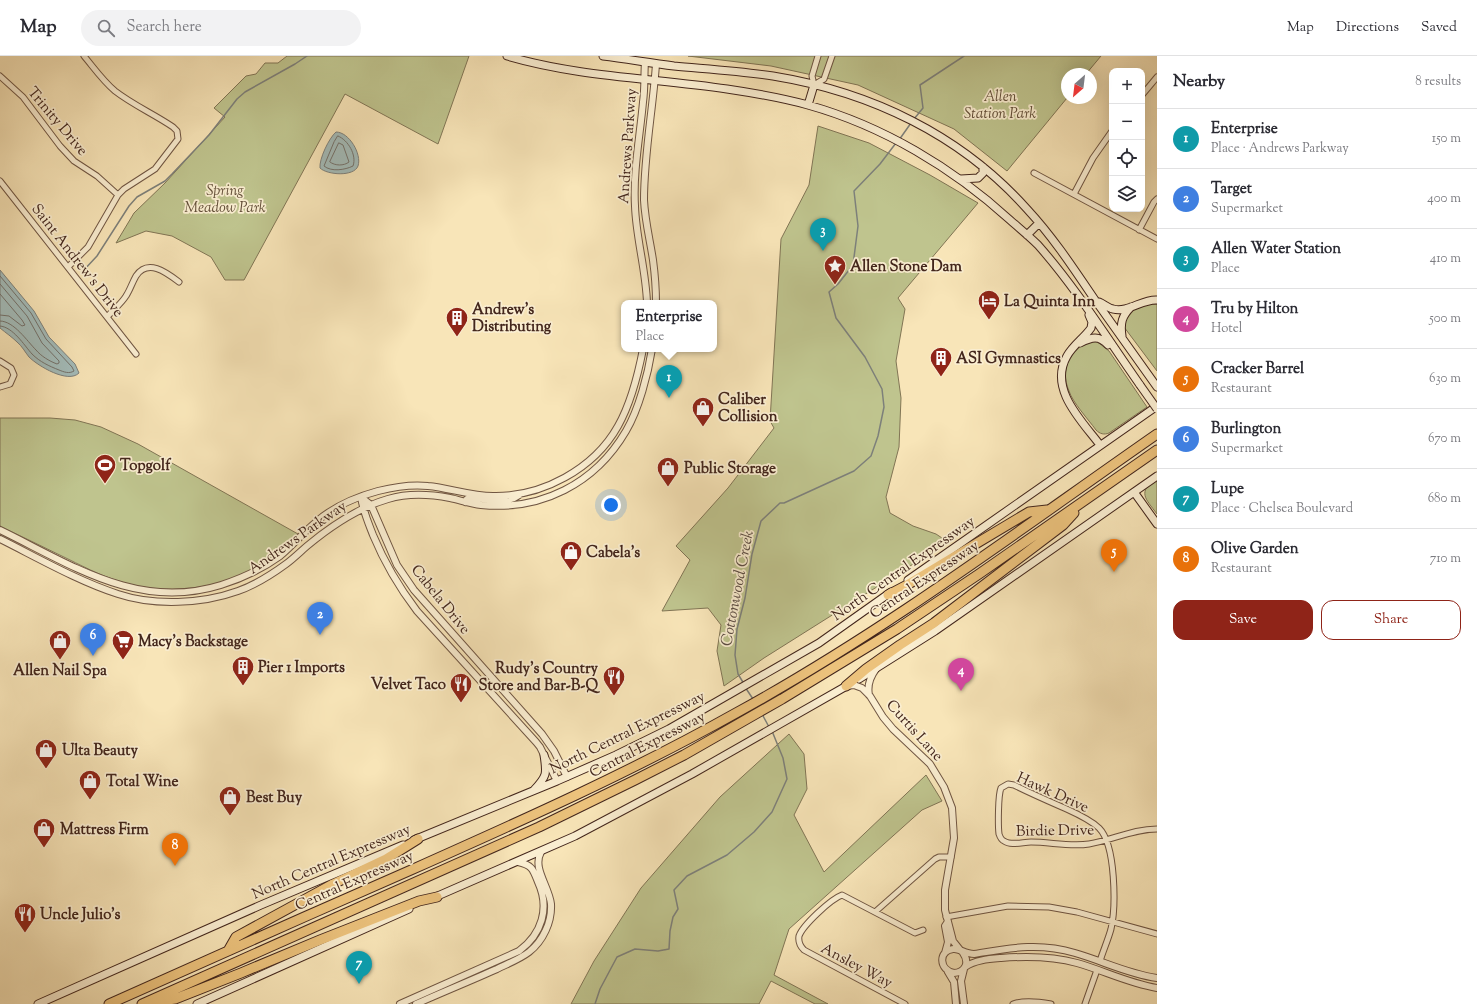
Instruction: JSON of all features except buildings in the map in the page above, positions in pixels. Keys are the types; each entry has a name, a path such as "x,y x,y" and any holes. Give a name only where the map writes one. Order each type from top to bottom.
{"highway":[{"name":"Central Expressway","path":"109,1004 558,804 731,716 777,690 921,599 1157,434"},
{"name":"Central Expressway","path":"143,1004 539,827 659,768 782,699 897,629 1157,450"},
{"path":"846,686 866,669 934,623 1063,525 1084,501"},
{"path":"888,595 1029,512 1048,510"},
{"path":"228,951 236,937 333,884 386,859 418,839"},
{"path":"143,1004 175,999 320,940 412,904 437,896"}],"main road":[{"path":"507,56 526,62 585,72 746,92 808,105 871,128 934,162 961,179 985,197 1037,244 1085,306 1157,409"},
{"path":"602,56 656,64 772,76 836,90 880,105 908,118 946,140 968,154 983,167 1015,196 1039,223 1078,274 1157,387"},
{"path":"808,105 814,85"},
{"path":"961,179 978,178 983,172 983,167"},
{"path":"1027,235 1039,223"},
{"path":"1095,299 1114,310 1124,309 1146,301 1157,300"},
{"path":"1085,306 1091,318 1091,328 1068,355 1064,363 1061,380 1067,399 1100,445"},
{"path":"1122,336 1122,320 1125,314 1133,306"},
{"path":"1077,344 1090,338 1099,338 1116,352"},
{"name":"North Central Expressway","path":"38,1004 261,905 533,792 660,733 768,673 818,643 1157,406"},
{"path":"197,1004 437,896 541,852 653,796 876,669 935,631 1157,476"},
{"path":"1134,492 1157,524"},
{"path":"533,792 542,781 546,772 544,755"}],"street":[{"path":"68,267 82,255 88,247 118,195 156,170 176,143 179,135 173,127 129,101 115,90 102,78 84,56"},
{"path":"818,56 812,76 814,85 824,78 832,56"},
{"name":"Andrews Parkway","path":"645,62 643,100 636,163 635,193 637,230 643,262 647,300"},
{"name":"Andrews Parkway","path":"656,64 644,194 647,227 653,260 656,300"},
{"name":"Trinity Drive","path":"0,76 23,97 60,146 74,161 97,176 118,195"},
{"path":"1145,91 1157,77"},
{"path":"1074,194 1093,158 1109,135"},
{"path":"1034,173 1157,239"},
{"name":"Saint Andrew's Drive","path":"0,181 136,354"},
{"path":"635,193 644,194"},
{"path":"1139,230 1157,199"},
{"path":"643,262 653,260"},
{"path":"107,317 125,297 139,273 146,267 160,270 179,282"},
{"name":"Andrews Parkway","path":"0,530 94,576 147,592 185,593 219,586 246,577 257,571 280,555 318,520 334,509 349,501 361,497 384,490 411,485 427,486 479,495 492,496 520,494 552,483 576,472 600,451 618,427 630,399 642,352"},
{"name":"Andrews Parkway","path":"0,539 90,584 118,595 145,601 186,601 215,597 238,591 262,580 287,563 340,521 371,505 397,496 427,495 479,505 503,506 543,500 582,480 608,458 627,430 649,367 652,352"},
{"path":"0,361 11,368 14,373 14,377 10,384 0,387"},
{"path":"640,365 649,367"},
{"path":"576,472 582,480"},
{"path":"465,502 467,499 471,498 490,501 512,500 520,494"},
{"name":"Cabela Drive","path":"361,497 371,505 397,565 414,590 542,734 554,751 567,777"},
{"name":"Cabela Drive","path":"361,497 362,509 382,556 400,590 416,611 540,747 557,781"},
{"path":"19,549 23,541"},
{"path":"185,593 186,601"},
{"name":"Curtis Lane","path":"870,696 868,689 869,682 876,669"},
{"name":"Curtis Lane","path":"846,686 857,686 862,688 870,696 883,717 893,729 930,764 944,787 952,808 954,838 945,890 945,904 947,920 950,925 953,941 962,952"},
{"name":"Hawk Drive","path":"1003,786 1008,784 1014,785 1087,819 1100,830 1112,862 1113,910 1112,921 1100,961"},
{"name":"Birdie Drive","path":"1003,786 1000,794 999,832 1001,839 1011,843 1036,842 1073,845 1090,844 1132,832 1146,829 1157,829"},
{"path":"416,1004 521,957 537,945 547,926 551,904 548,889 538,866 538,857 541,852"},
{"path":"923,930 915,933 875,912 934,859 939,857 951,858"},
{"path":"400,1004 514,953 526,946 531,940 541,924 543,916 544,905 542,891 532,868 526,864 518,862"},
{"name":"Ansley Way","path":"875,912 842,895 818,914 806,926 800,934 799,944 804,950 905,1004"},
{"path":"947,920 1008,906 1025,906 1066,909 1157,934"},
{"name":"Curtis Lane","path":"945,953 948,942 945,926 947,920"},
{"path":"960,1004 954,982 942,964 942,958 945,953 954,949 974,954 1014,947 1036,947 1074,952 1135,974 1157,978"},
{"path":"960,1004 961,981 966,961 962,952"},
{"path":"948,972 957,973 975,962 998,958 1032,957 1068,961 1125,980 1157,988"},
{"path":"1085,1004 1100,961"},
{"path":"1013,1004 1032,1002 1051,1004"}],"green space":[{"name":"Spring Meadow Park","path":"287,56 469,56 438,144 345,94 244,280 225,280 211,257 172,236 146,231 116,243 134,213 165,183 225,117 214,108 246,76 256,74 265,63 278,63"},
{"name":"Allen Station Park","path":"688,56 1101,56 1091,68 1061,68 1062,104 1007,171 954,129 858,85 771,66"},
{"path":"818,126 869,143 930,175 978,203 898,298 905,309 896,361 901,398 899,447 886,497 890,513 913,526 936,534 942,538 945,544 764,658 724,686 717,651 721,625 708,608 662,611 690,560 676,546 728,488 774,428 770,421 781,239 809,185"},
{"path":"1147,304 1157,304 1157,371 1124,327 1125,316 1137,307"},
{"path":"1095,340 1109,351 1147,407 1109,433 1105,434 1096,430 1074,401 1066,382 1065,374 1069,359 1079,347"},
{"name":"Topgolf","path":"0,418 50,418 75,420 101,427 138,444 298,534 266,562 235,578 218,583 182,589 164,589 146,588 106,577 0,526"},
{"path":"1157,478 1157,514 1146,499 1145,491 1147,487"},
{"path":"789,734 804,754 807,789 794,815 824,872 926,775 942,801 922,810 789,929 774,975 828,1004 815,1004 771,981 759,1004 571,1004 594,961 641,888 720,797"}],"water":[{"path":"336,132 341,133 353,144 359,161 356,170 340,174 328,172 320,168 321,159 325,149 330,139"},
{"path":"0,270 34,311 49,337 75,364 79,373 74,376 68,376 46,369 33,361 13,338 0,328"}],"waterway":[{"path":"83,271 97,256 129,206 137,197 165,181 209,135 237,99 245,92 307,56"},
{"name":"Cottonwood Creek","path":"914,119 923,108 920,85 964,56"},
{"name":"Cottonwood Creek","path":"899,140 911,123"},
{"name":"Cottonwood Creek","path":"744,684 738,674 735,655 737,629 745,598 752,554 761,521 780,503 784,503 854,471 871,456 878,436 884,407 882,389 865,357 836,318 829,292 838,284 853,265 858,226 854,191 880,164 896,143"},
{"name":"Cottonwood Creek","path":"745,687 753,699"},
{"name":"Cottonwood Creek","path":"762,714 769,727"},
{"name":"Cottonwood Creek","path":"595,1004 600,989 617,957 635,949 658,951 669,949 670,931 673,917 678,909 674,890 687,876 727,855 754,832 772,812 787,779 783,758 772,731"}],"place":[{"name":"Allen Water Station","path":"823,251"},
{"name":"Allen Stone Dam","path":"835,286"},
{"name":"La Quinta Inn","path":"989,320"},
{"name":"Andrew's Distributing","path":"457,338"},
{"name":"ASI Gymnastics","path":"941,378"},
{"name":"Enterprise","path":"669,398"},
{"name":"Caliber Collision","path":"703,428"},
{"name":"Topgolf","path":"105,484"},
{"name":"Public Storage","path":"668,488"},
{"name":"Cabela's","path":"571,572"},
{"name":"Cracker Barrel","path":"1114,572"},
{"name":"Target","path":"320,635"},
{"name":"Burlington","path":"93,656"},
{"name":"Allen Nail Spa","path":"60,660"},
{"name":"Macy's Backstage","path":"123,660"},
{"name":"Pier 1 Imports","path":"243,686"},
{"name":"Tru by Hilton","path":"961,691"},
{"name":"Rudy's Country Store and Bar-B-Q","path":"614,696"},
{"name":"Velvet Taco","path":"461,704"},
{"name":"Ulta Beauty","path":"46,770"},
{"name":"Total Wine","path":"90,800"},
{"name":"Best Buy","path":"230,816"},
{"name":"Mattress Firm","path":"44,848"},
{"name":"Olive Garden","path":"175,866"},
{"name":"Uncle Julio's","path":"25,934"},
{"name":"Lupe","path":"359,984"}]}
